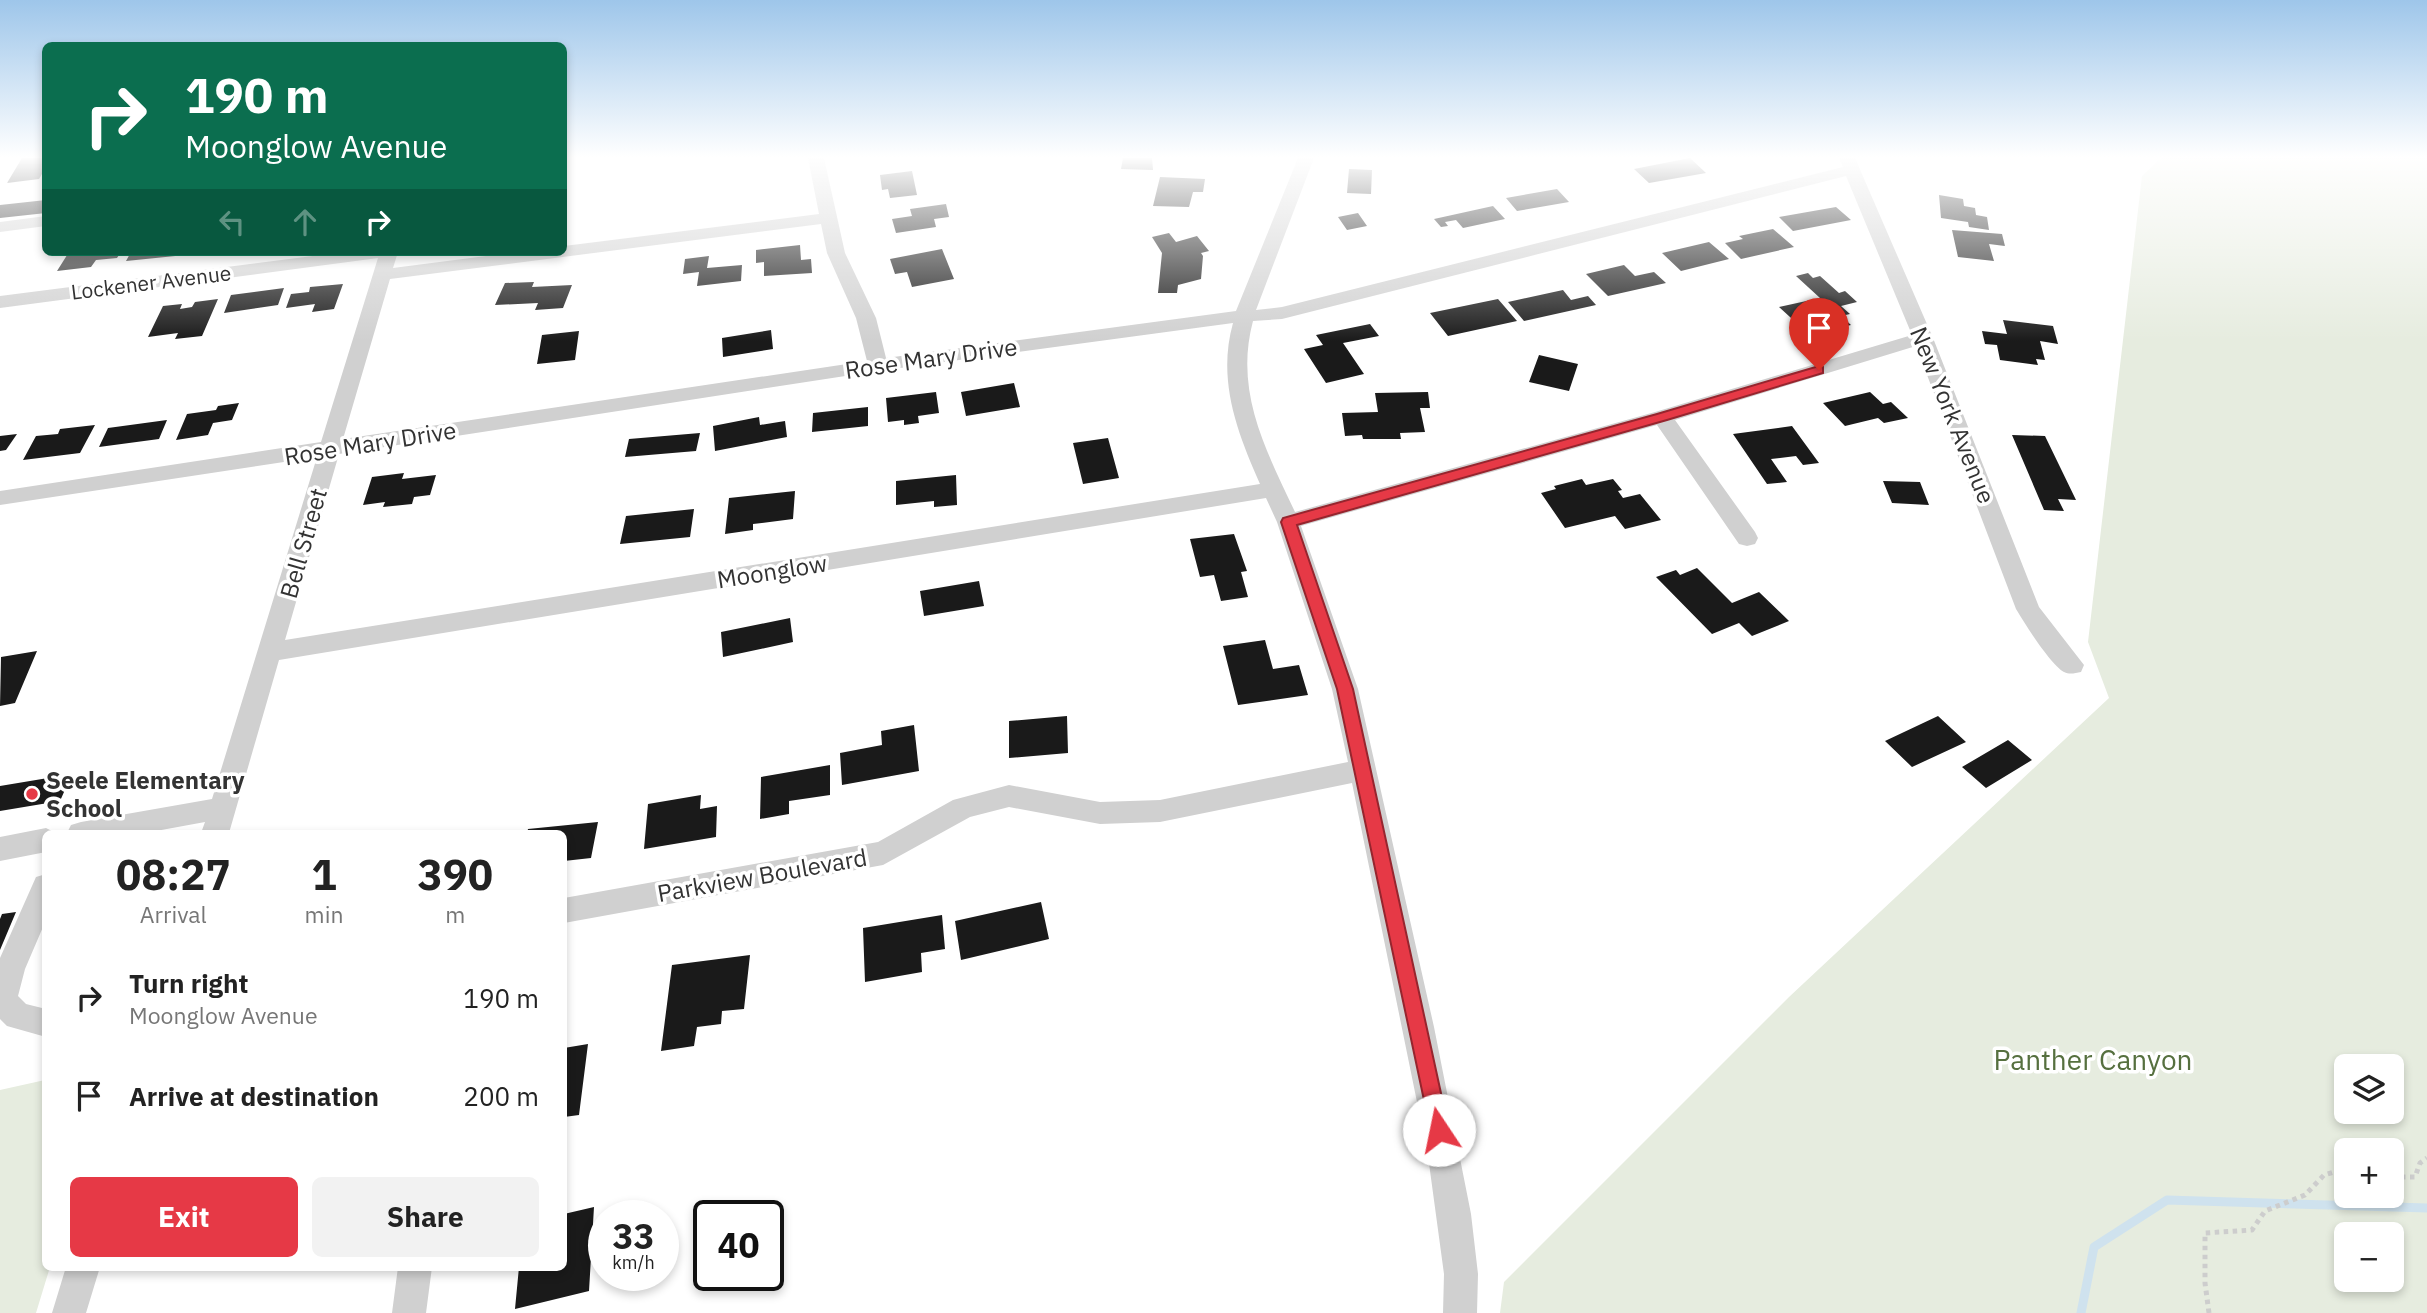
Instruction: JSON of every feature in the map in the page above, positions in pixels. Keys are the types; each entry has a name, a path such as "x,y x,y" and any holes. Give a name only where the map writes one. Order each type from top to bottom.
{"street":[{"name":"Lockener Avenue","path":"567,251 817,219"},
{"path":"827,219 841,269 866,318 878,365"},
{"path":"1282,219 1245,316 1236,347 1236,376 1240,401 1256,450 1288,522 1340,670 1419,1027 1446,1168 1461,1274 1460,1313"},
{"name":"Rose Mary Drive","path":"0,498 878,365 1282,313 1639,219"},
{"name":"New York Avenue","path":"1873,219 1923,338 2028,609 2044,633 2072,665"},
{"path":"0,227 42,222"},
{"name":"Lockener Avenue","path":"0,302 386,260 474,256"},
{"name":"Bell Street","path":"219,821 386,260"},
{"path":"1288,522 1662,417 1923,338"},
{"path":"1662,417 1747,538"},
{"name":"Moonglow","path":"270,652 1274,489"},
{"name":"Parkview Boulevard","path":"567,910 883,853 963,808 1009,796 1100,813 1130,814 1160,811 1362,770"},
{"path":"115,830 219,821"},
{"path":"0,849 42,841"},
{"path":"42,895 9,969 2,1001 18,1016 42,1022"},
{"path":"69,1313 82,1271"},
{"path":"409,1313 414,1271"}],"path":[{"path":"2404,1177 2415,1177 2420,1163 2427,1158"},
{"path":"2209,1313 2204,1292 2207,1268 2205,1233 2252,1230 2266,1210 2305,1195 2324,1175 2334,1172"}],"green space":[{"name":"Panther Canyon","path":"2137,219 2427,219 2427,1313 1500,1313 1504,1282 1789,997 2109,698 2088,642"},
{"path":"42,1081 42,1271 49,1271 36,1313 0,1313 0,1090"}],"building":[{"path":"892,219 934,219 936,227 896,233"},
{"path":"1340,219 1362,219 1367,226 1347,230"},
{"path":"1434,219 1504,219 1463,228 1456,220 1445,222 1448,226 1441,227"},
{"path":"1781,219 1851,220 1793,231"},
{"path":"1950,219 1987,219 1989,230 1969,227 1968,222"},
{"path":"1773,229 1794,247 1741,259 1725,243 1743,239 1739,236"},
{"path":"1952,230 2002,234 2005,246 1989,244 1994,261 1958,257"},
{"path":"1169,233 1176,242 1197,236 1209,251 1201,253 1201,279 1178,285 1177,293 1158,293 1162,253 1152,237"},
{"path":"1709,242 1729,259 1681,271 1662,253"},
{"path":"800,245 801,260 811,259 812,273 764,276 764,262 756,263 756,250"},
{"path":"942,249 954,279 912,287 907,272 895,274 890,259"},
{"path":"66,256 118,256 96,260 91,267 57,271"},
{"path":"129,256 175,256 126,261"},
{"path":"709,256 707,268 742,265 741,281 697,286 699,272 683,274 685,259"},
{"path":"1624,265 1635,276 1654,272 1666,283 1608,296 1586,274"},
{"path":"1808,273 1813,278 1820,276 1839,293 1845,291 1857,302 1841,306 1850,314 1841,316 1851,325 1822,332 1814,325 1801,327 1779,307 1820,298 1796,276"},
{"path":"534,282 532,287 572,285 563,308 535,310 538,303 495,305 505,283"},
{"path":"343,284 334,309 312,312 315,304 286,308 291,294 309,292 310,287"},
{"path":"284,288 278,305 224,313 231,295"},
{"path":"1563,290 1571,300 1588,296 1596,305 1524,321 1508,302"},
{"path":"218,299 202,336 175,339 178,333 148,337 163,306 182,304 180,309 192,307 195,302"},
{"path":"1498,299 1517,321 1448,336 1430,313"},
{"path":"2003,320 2053,326 2058,344 2040,341 2045,360 2036,359 2038,365 2000,360 1997,345 1985,344 1982,331 2007,334"},
{"path":"1370,324 1379,336 1343,343 1364,374 1326,383 1304,349 1323,345 1316,335"},
{"path":"771,330 773,349 723,357 722,338"},
{"path":"579,331 575,360 537,364 542,335"},
{"path":"1539,355 1578,364 1569,391 1529,382"},
{"path":"1014,383 1020,407 966,416 961,392"},
{"path":"936,392 939,413 918,416 919,423 904,425 904,420 888,422 886,398"},
{"path":"1428,392 1430,408 1420,408 1425,432 1400,433 1401,439 1345,436 1342,413 1378,412 1375,393"},
{"path":"1870,392 1883,404 1891,402 1908,418 1884,423 1878,418 1845,426 1823,403"},
{"path":"239,403 232,420 213,423 208,435 176,440 187,414"},
{"path":"868,407 868,426 812,432 813,413"},
{"path":"759,417 760,425 785,421 787,437 715,451 713,426"},
{"path":"167,420 159,439 99,447 108,428"},
{"path":"95,425 80,453 23,460 36,436 58,434 60,429"},
{"path":"1792,426 1819,463 1803,465 1796,456 1771,459 1787,482 1767,484 1733,434"},
{"path":"700,433 696,451 625,457 629,439"},
{"path":"17,434 6,450 0,451 0,436"},
{"path":"2012,435 2045,436 2076,500 2058,499 2064,511 2044,510"},
{"path":"1108,438 1119,478 1083,484 1073,443"},
{"path":"404,473 402,479 436,475 430,495 414,497 412,504 383,507 385,502 363,505 372,477"},
{"path":"956,475 957,505 934,507 934,501 896,505 896,481"},
{"path":"1582,479 1586,485 1613,479 1622,490 1618,491 1623,498 1640,494 1661,520 1625,529 1615,516 1565,528 1541,493 1556,489 1554,486"},
{"path":"1883,481 1920,482 1929,505 1892,503"},
{"path":"795,491 793,519 753,524 753,530 725,534 729,498"},
{"path":"694,509 690,537 620,544 626,516"},
{"path":"1234,534 1247,571 1241,572 1248,597 1221,601 1214,575 1200,577 1190,539"},
{"path":"1697,568 1732,603 1759,592 1789,621 1752,636 1739,623 1712,634 1656,577 1676,570 1680,575"},
{"path":"979,581 984,606 924,616 920,591"},
{"path":"790,618 793,642 723,657 721,632"},
{"path":"1265,640 1273,669 1299,665 1308,695 1238,705 1223,646"},
{"name":"Seele Elementary School","path":"37,651 15,703 0,706 1,657"},
{"path":"1067,716 1068,753 1009,758 1009,721"},
{"path":"1938,716 1966,742 1912,767 1885,741"},
{"path":"914,725 919,771 842,785 840,753 882,745 881,731"},
{"path":"2008,740 2032,760 1986,788 1962,767"},
{"path":"830,765 830,795 789,801 789,814 760,819 761,777"},
{"name":"Seele Elementary School","path":"72,774 60,801 0,811 0,786"},
{"path":"701,795 700,809 717,806 716,837 644,849 648,804"},
{"path":"598,822 591,858 567,861 567,830 528,829"},
{"path":"1041,902 1049,939 961,960 955,921"},
{"path":"16,912 0,950 2,914"},
{"path":"942,915 945,949 921,953 922,972 865,982 863,928"},
{"path":"750,955 744,1009 722,1011 721,1024 697,1027 694,1046 661,1051 672,965"},
{"path":"588,1044 579,1115 567,1117 567,1048"},
{"path":"588,1208 589,1291 515,1309 519,1271 567,1271 567,1213"}],"waterway":[{"path":"2081,1313 2094,1247 2167,1200 2427,1208"}],"place":[{"name":"Seele Elementary School","path":"32,794"}],"route":[{"path":"1439,1130 1345,689 1288,522 1819,370"}]}
